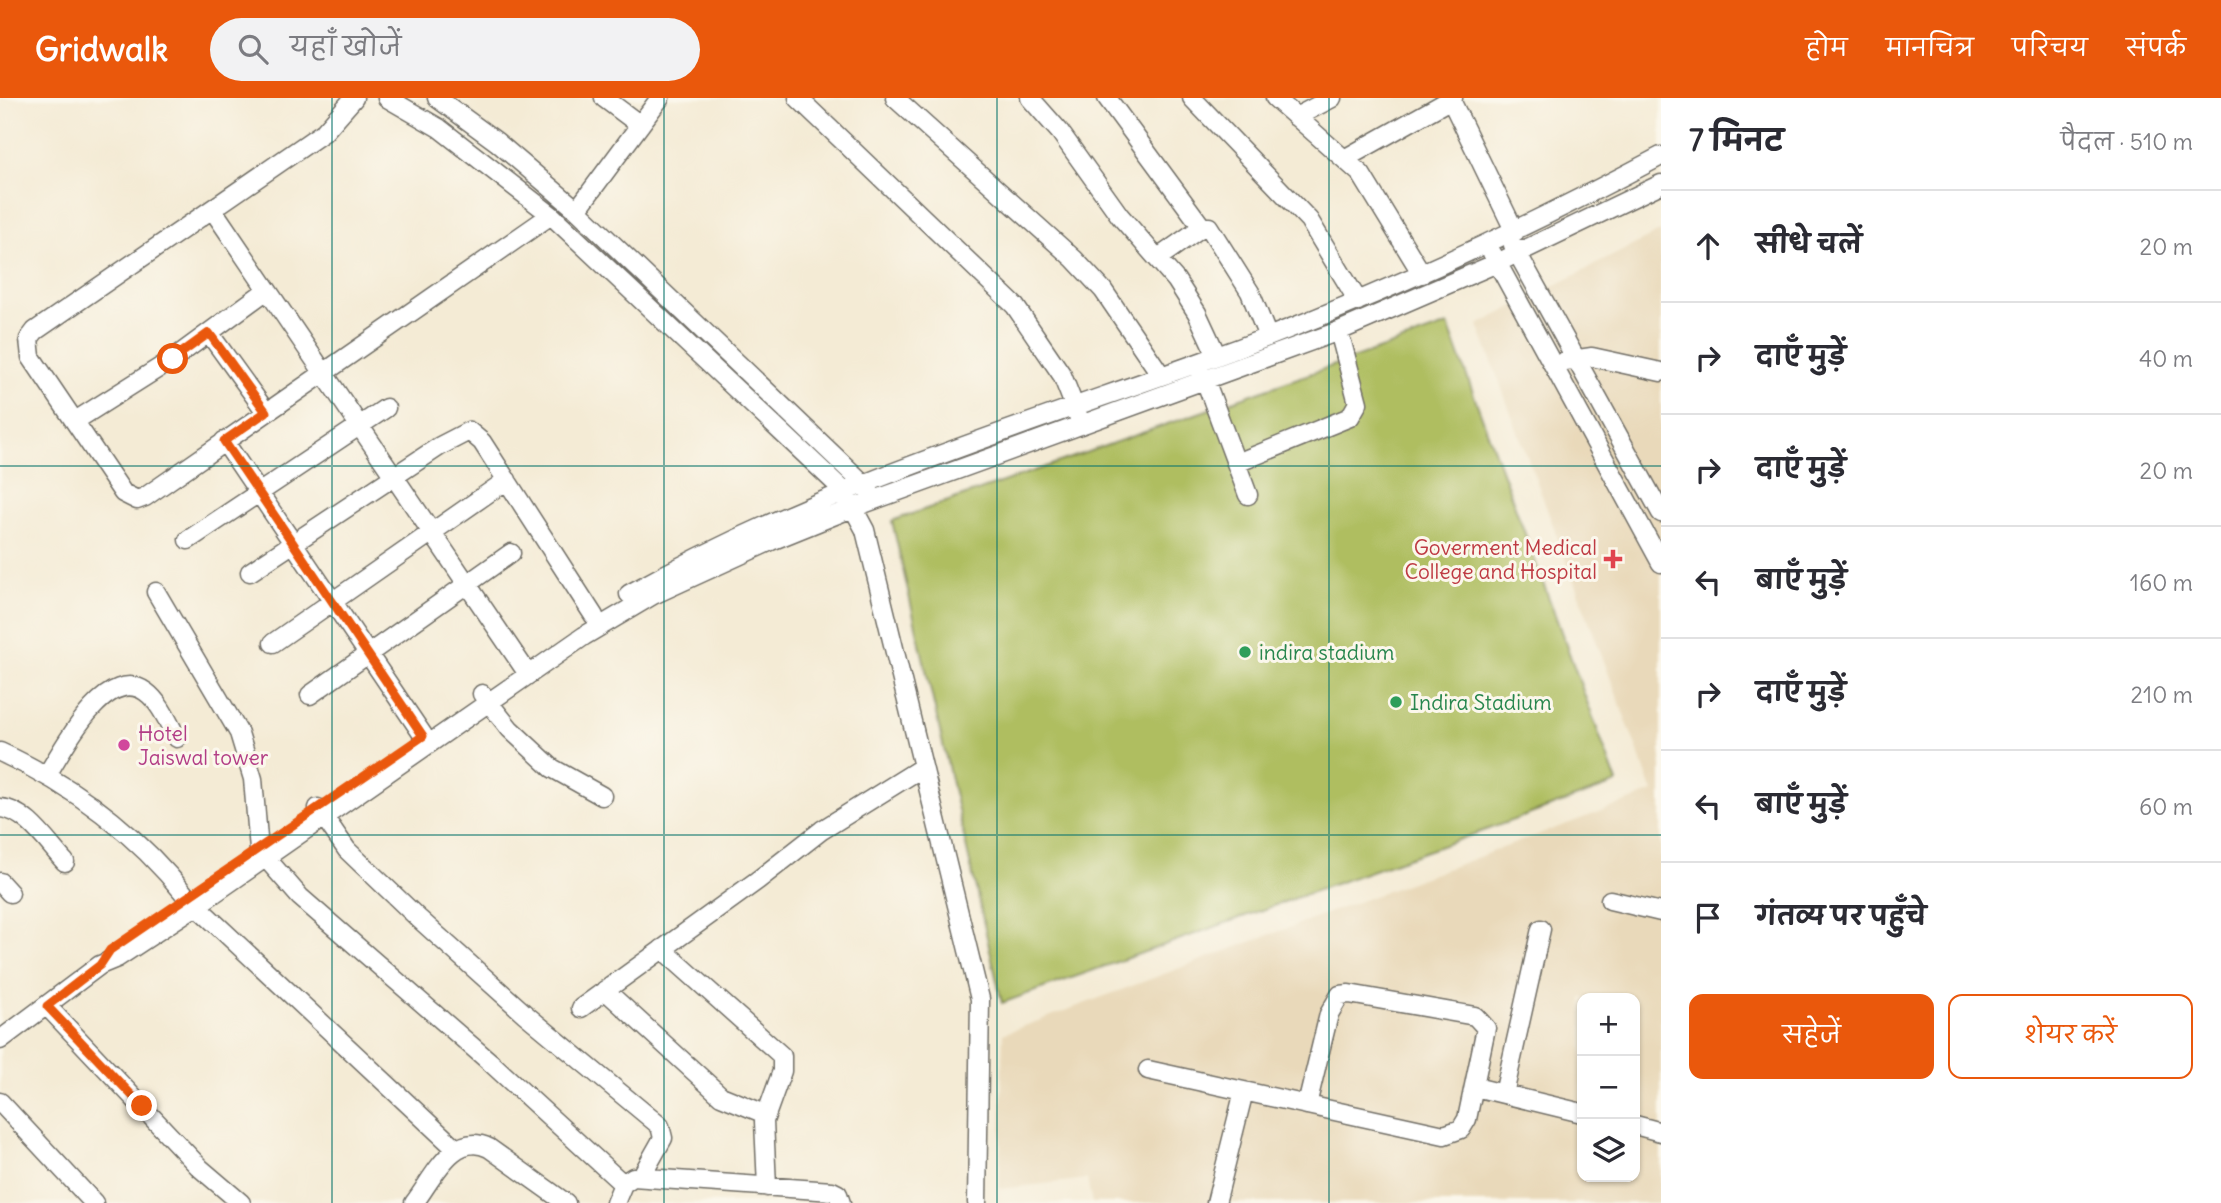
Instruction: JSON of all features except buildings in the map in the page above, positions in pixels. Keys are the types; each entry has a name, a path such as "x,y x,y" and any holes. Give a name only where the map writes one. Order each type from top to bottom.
{"street":[{"path":"354,98 324,132 35,331 29,339 31,357 123,494 137,500 551,215"},
{"path":"387,98 439,128 551,215 844,491 855,507 865,530 980,999 977,1203"},
{"path":"437,98 497,142 578,210 864,482 877,500"},
{"path":"604,98 640,125"},
{"path":"578,210 660,98"},
{"path":"797,98 1015,306 1062,375 1081,426"},
{"path":"895,98 1074,259 1103,290 1161,375"},
{"path":"1030,98 1074,150 1120,216 1158,258 1187,296 1217,356"},
{"path":"1107,98 1202,227"},
{"path":"1192,98 1309,220 1358,302"},
{"path":"1275,98 1346,158 1376,194 1422,274"},
{"path":"1296,117 1332,98"},
{"path":"1346,158 1451,98 1512,233 1517,254 1661,513"},
{"path":"3,1032 47,1006 100,965 110,950 192,901 262,854 525,670 594,616 673,569 864,482 1199,363 1358,302 1512,233 1661,156"},
{"path":"525,670 653,595 771,541 855,507 1339,331 1517,254 1661,184"},
{"path":"213,210 525,670"},
{"path":"1158,258 1202,227 1209,227 1236,265 1268,337"},
{"path":"1488,244 1661,562"},
{"path":"75,421 209,333 267,290"},
{"path":"1237,463 1350,417 1355,411 1358,403 1339,331"},
{"path":"209,333 266,412"},
{"path":"1552,366 1573,357 1592,357 1661,372"},
{"path":"1199,363 1248,495"},
{"path":"188,540 386,408"},
{"path":"250,572 393,476 469,431 482,442 594,616"},
{"path":"224,441 423,736"},
{"path":"273,643 507,480"},
{"path":"310,695 369,656 511,553"},
{"path":"156,592 239,733 253,779 262,854 300,897 490,1062 623,1184"},
{"path":"47,775 76,728 96,703 118,688 132,686 146,692 177,738"},
{"path":"321,813 423,736 485,698"},
{"path":"485,698 510,729 552,768 602,796"},
{"path":"0,752 69,787 119,824 157,859 192,901 455,1148"},
{"path":"580,1008 758,880 822,830 923,767"},
{"path":"0,808 10,810 27,822 65,862"},
{"path":"321,813 347,850 467,963 660,1126 663,1138 641,1178"},
{"path":"1610,900 1661,912"},
{"path":"1504,1094 1541,929"},
{"path":"662,949 782,1056 782,1071 765,1114 763,1133 767,1187"},
{"path":"605,990 722,1096 765,1114"},
{"path":"1148,1070 1307,1105 1444,1135 1453,1134 1467,1119 1486,1038 1482,1021 1475,1016 1349,993 1340,995 1329,1014 1307,1105"},
{"path":"47,1006 201,1168 241,1203"},
{"path":"1475,1087 1577,1112"},
{"path":"1216,1203 1244,1091"},
{"path":"0,1102 94,1203"},
{"path":"1640,1126 1661,1132"},
{"path":"414,1203 455,1148 474,1143 482,1144 566,1203"},
{"path":"615,1203 623,1184 633,1177 832,1191 838,1194 841,1203"}],"shaded area":[{"name":"Goverment Medical College and Hospital","path":"1661,231 1661,1203 1092,1203 1087,1179 1000,1189 1003,1034 1653,792 1478,325"}],"green space":[{"name":"indira stadium","path":"1448,325 1617,783 1002,1003 892,521"}],"place":[{"name":"Goverment Medical College and Hospital","path":"1613,559"},
{"name":"indira stadium","path":"1245,652"},
{"name":"Indira Stadium","path":"1396,702"},
{"name":"Hotel Jaiswal tower","path":"124,745"}],"route":[{"path":"142,1106 47,1006 100,965 110,950 423,736 224,441 266,412 209,333 173,359"}]}
